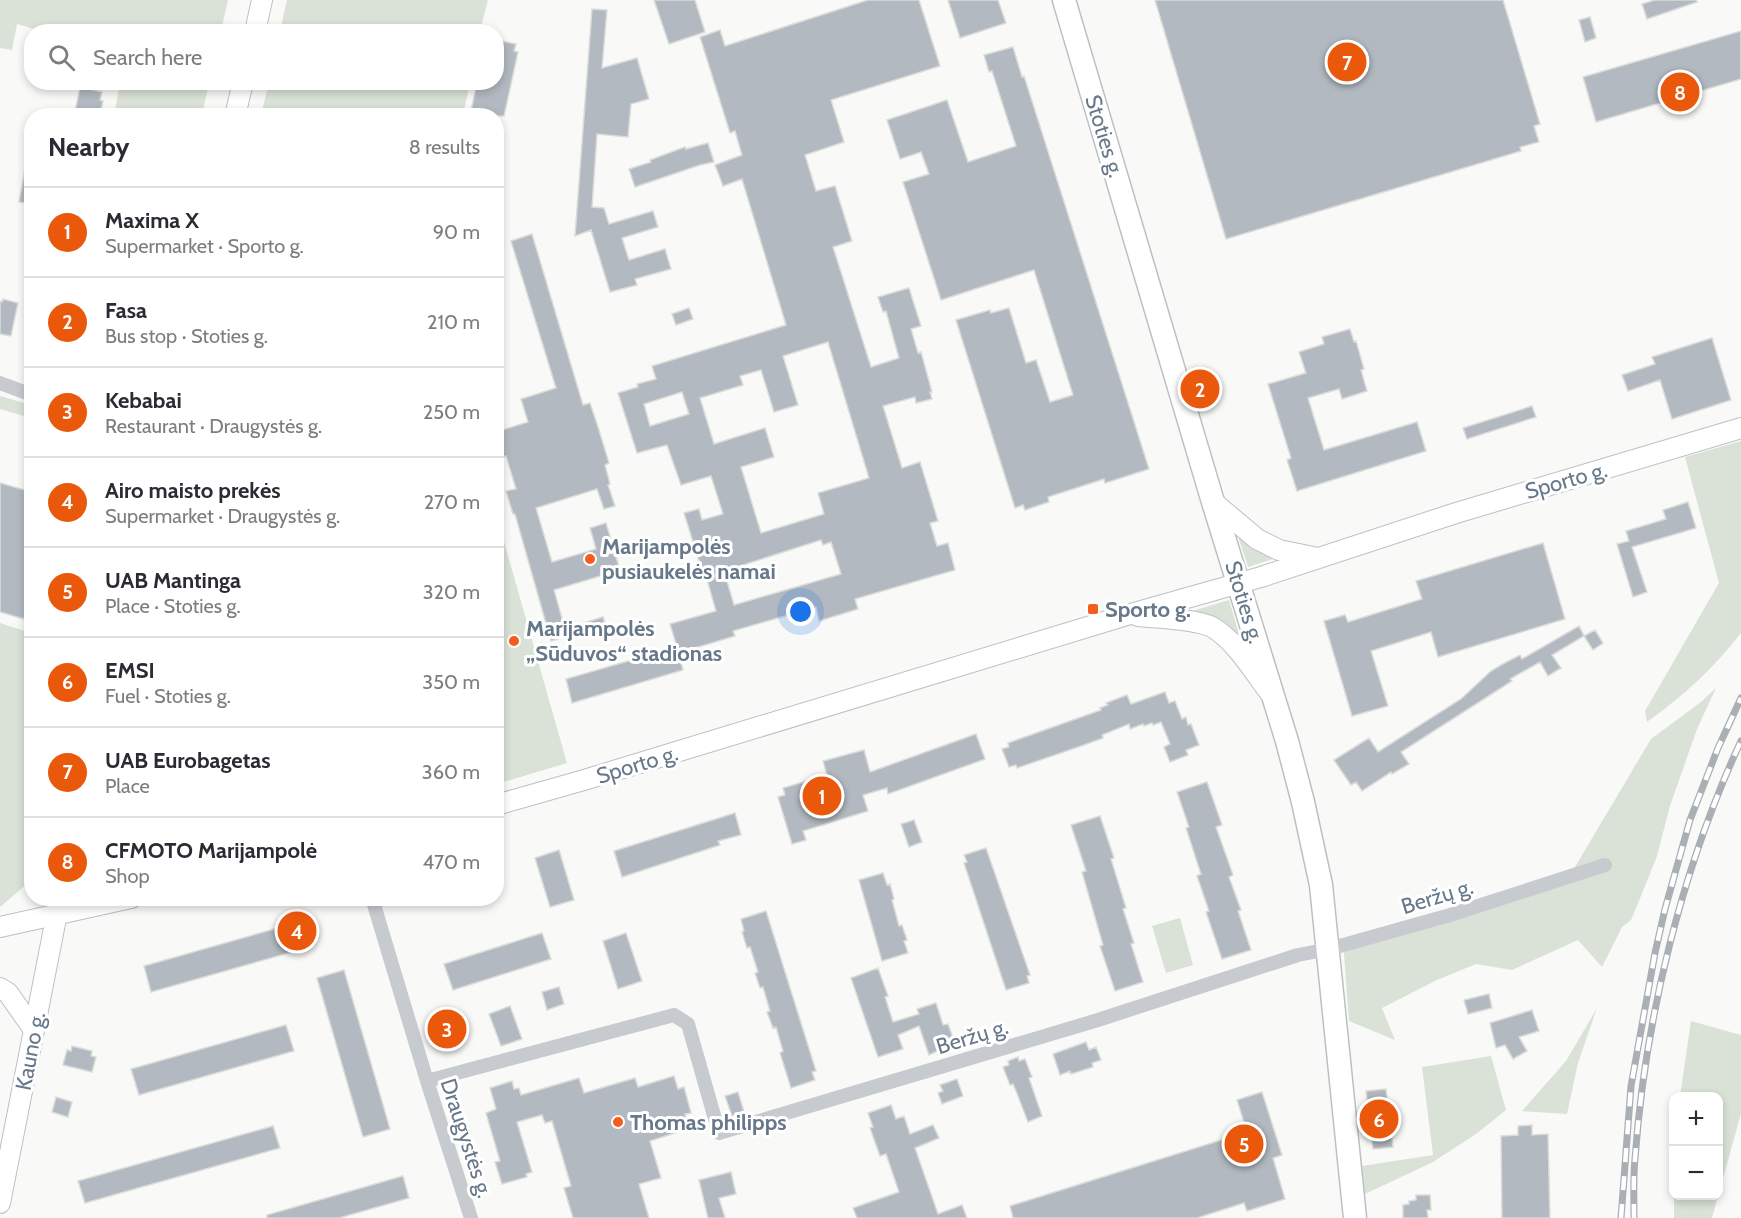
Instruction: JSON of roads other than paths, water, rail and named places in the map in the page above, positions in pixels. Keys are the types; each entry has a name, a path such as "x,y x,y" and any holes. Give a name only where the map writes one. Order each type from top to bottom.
{"main road":[{"name":"Stoties g.","path":"1064,0 1291,753 1313,843 1329,949 1355,1218"}],"street":[{"path":"257,24 262,0"},
{"path":"238,108 241,90"},
{"path":"0,383 24,392"},
{"name":"Sporto g.","path":"504,803 1127,615 1239,584 1456,513 1741,428"},
{"path":"1214,502 1257,539 1279,550 1320,558"},
{"path":"1127,615 1195,623 1210,627 1228,639 1274,697"},
{"name":"Beržų g.","path":"427,1081 674,1015 688,1024 719,1132 1098,1020 1298,954 1329,949 1450,915 1605,865"},
{"path":"0,927 58,906"},
{"name":"Kauno g.","path":"0,1203 58,906"},
{"name":"Draugystės g.","path":"374,906 471,1218"},
{"path":"0,987 8,993 34,1030"}],"railway":[{"path":"1621,1218 1631,1086 1665,909 1690,820 1718,748 1741,698"},
{"path":"1634,1218 1634,1166 1640,1106 1657,998 1684,892 1701,840 1741,741"}],"place":[{"name":"UAB Eurobagetas","path":"1347,62"},
{"name":"CFMOTO Marijampolė","path":"1680,92"},
{"name":"Fasa","path":"1200,389"},
{"name":"Marijampolės pusiaukelės namai","path":"590,559"},
{"name":"Sporto g.","path":"1093,609"},
{"name":"Marijampolės „Sūduvos“ stadionas","path":"514,641"},
{"name":"Maxima X","path":"822,796"},
{"name":"Airo maisto prekės","path":"297,931"},
{"name":"Kebabai","path":"447,1029"},
{"name":"EMSI","path":"1379,1119"},
{"name":"Thomas philipps","path":"618,1122"},
{"name":"UAB Mantinga","path":"1244,1144"}]}
